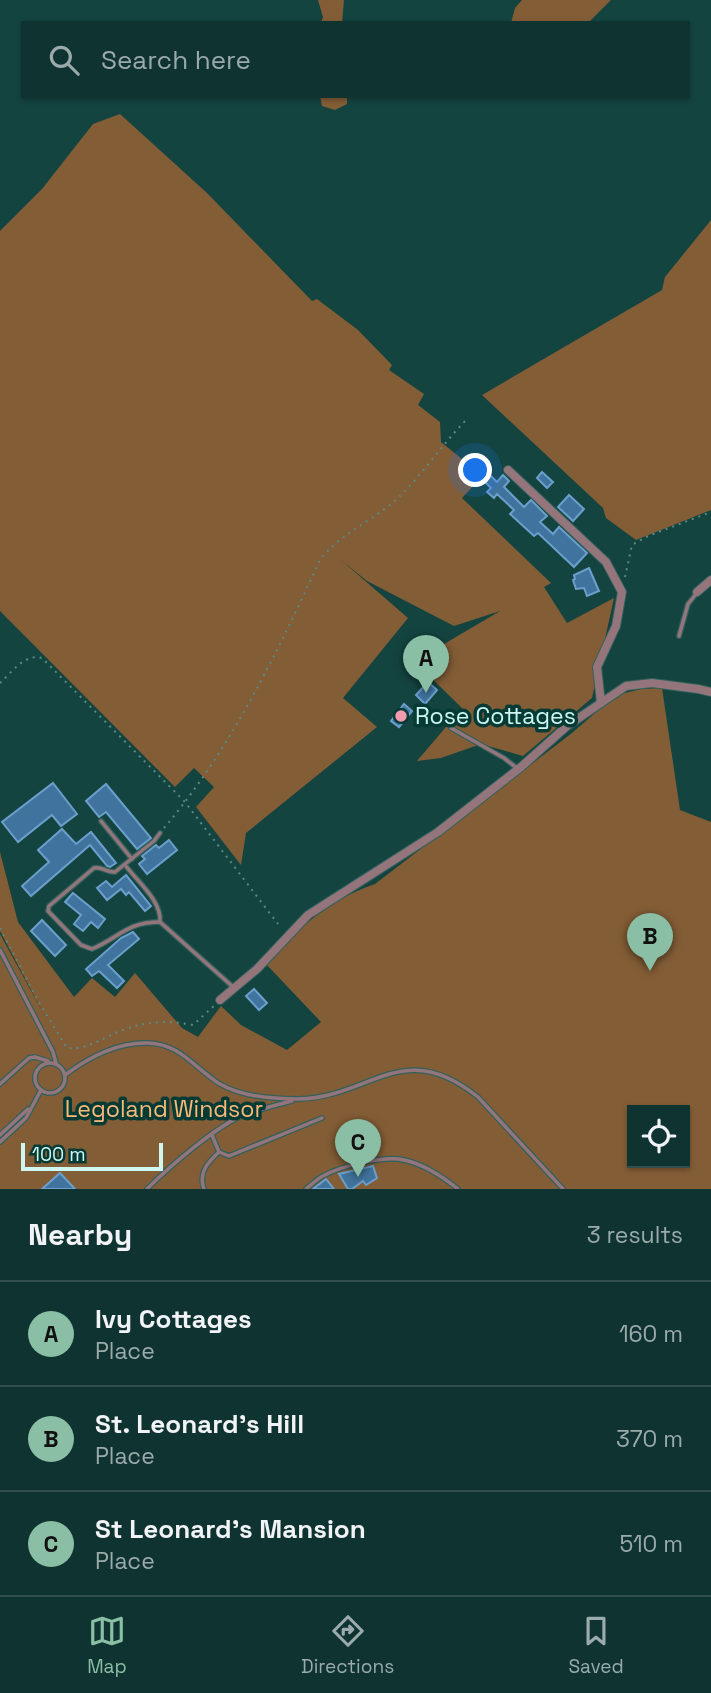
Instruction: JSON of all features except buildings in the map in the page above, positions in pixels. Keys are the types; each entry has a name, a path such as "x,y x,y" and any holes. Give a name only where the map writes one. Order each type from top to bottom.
{"street":[{"path":"508,470 606,562 622,592 615,626 597,667 601,703"},
{"path":"697,592 711,580"},
{"path":"220,1000 257,969 308,915 438,832 518,769 567,726 626,686 652,683 711,692"}],"lane":[{"path":"679,636 688,604 697,592"},
{"path":"451,728 518,769"},
{"path":"101,821 132,859"},
{"path":"160,833 125,865 111,873 94,868 49,906 48,911 82,945 92,949 131,926 142,922 160,922 234,988"},
{"path":"125,865 161,913 160,922"},
{"path":"0,950 53,1052 53,1063"},
{"path":"53,1063 45,1063 36,1070 35,1082 41,1090 51,1093 60,1089 64,1085 65,1075 82,1063 123,1045 158,1044 176,1049 221,1085 232,1090 298,1099"},
{"path":"0,1084 29,1058 38,1057 53,1063 65,1075"},
{"path":"147,1189 170,1166 242,1116 298,1099 334,1094 389,1073 406,1070 439,1074 466,1087 563,1189"},
{"path":"0,1142 26,1118 41,1090"},
{"path":"0,1135 30,1108"},
{"path":"216,1108 226,1115 242,1116"},
{"path":"212,1135 219,1152 229,1156 322,1118"},
{"path":"204,1189 202,1175 219,1152"},
{"path":"306,1189 323,1176 341,1169 384,1159 404,1159 427,1169 458,1189"}],"path":[{"path":"160,833 215,759 265,673 320,560 328,549 360,528 401,495 465,421"},
{"path":"622,592 632,545 648,536 711,512"},
{"path":"0,683 26,660 36,656 42,658 185,802 278,924"},
{"path":"0,928 38,1002 66,1048 81,1049 124,1030 168,1020 193,1025 220,1000"}],"green space":[{"path":"318,0 344,0 342,21 322,21"},
{"path":"522,0 611,0 590,21 512,21 515,8"},
{"path":"320,98 347,98 347,104 335,110 322,106"},
{"path":"120,114 207,193 312,301 317,299 358,330 392,365 389,370 424,394 418,405 440,422 441,442 483,476 462,498 551,583 544,587 567,623 614,598 592,698 523,756 481,744 441,758 417,761 462,708 422,669 439,647 500,611 454,626 367,581 341,560 408,618 343,698 377,727 246,833 241,865 196,807 214,787 194,768 175,787 0,611 0,231 42,189 93,124"},
{"path":"711,220 711,510 636,540 606,518 603,508 482,395 662,290 665,277"},
{"name":"Legoland Windsor","path":"662,688 680,810 711,822 711,1189 0,1189 0,934 47,1020 0,931 0,852 18,922 74,997 92,978 115,997 135,973 182,1028 198,1037 221,1006 241,1025 287,1050 321,1022 266,964 315,916 342,898 375,884 621,694"}],"place":[{"name":"Ivy Cottages","path":"426,693"},
{"name":"Rose Cottages","path":"401,716"},
{"name":"St. Leonard's Hill","path":"650,971"},
{"name":"St Leonard's Mansion","path":"358,1177"}]}
